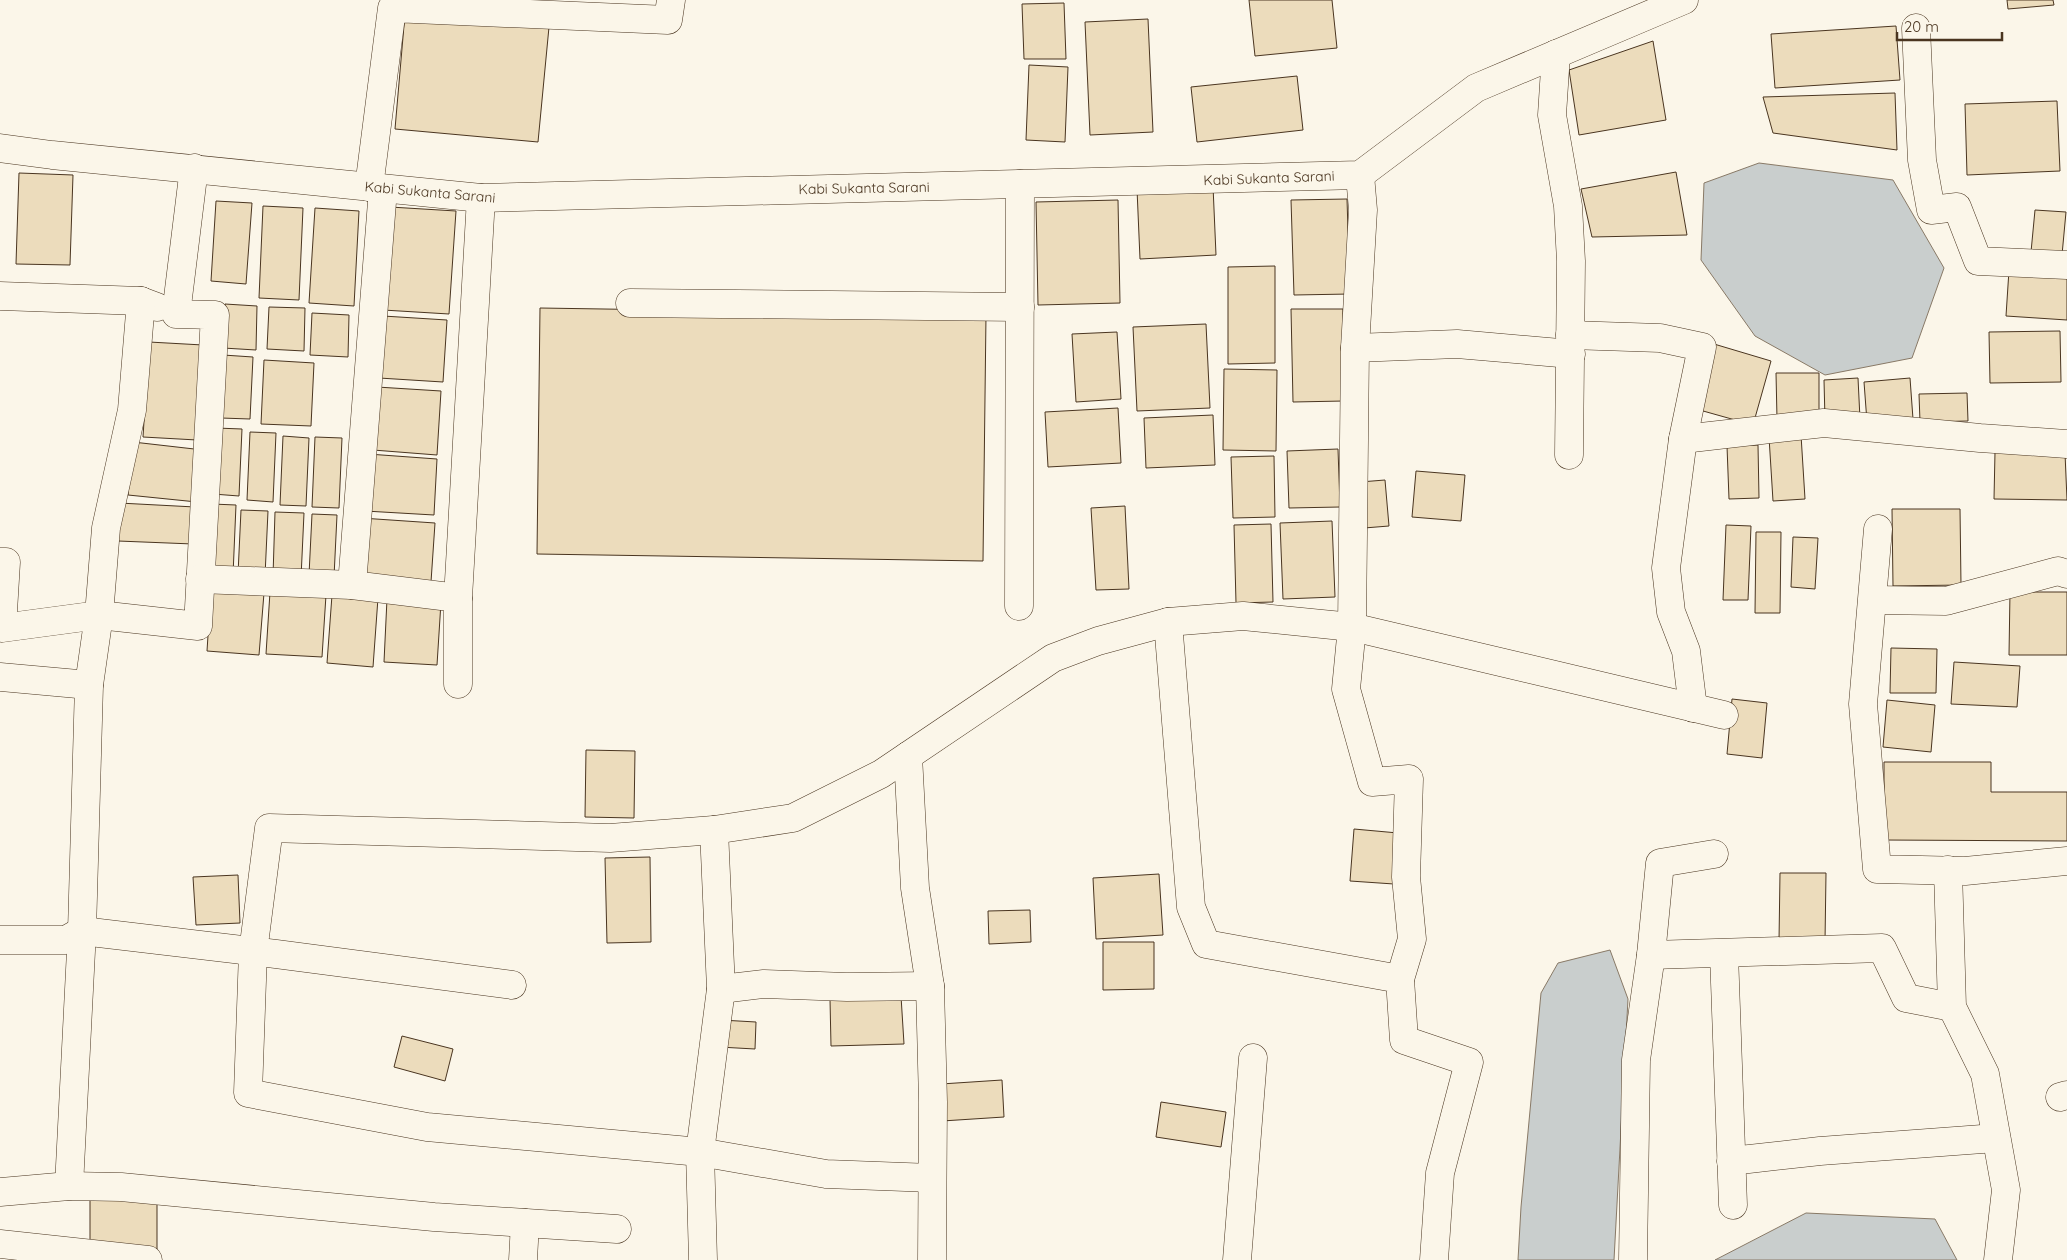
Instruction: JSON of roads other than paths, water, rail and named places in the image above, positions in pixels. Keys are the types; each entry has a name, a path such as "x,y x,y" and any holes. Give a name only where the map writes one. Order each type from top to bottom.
{"street":[{"path":"352,585 376,188 392,8 668,20 671,0"},
{"path":"1434,1260 1440,1173 1469,1062 1404,1040 1400,979 1412,939 1406,877 1409,778 1372,782 1346,689 1352,627 1355,348 1363,210 1360,175 1476,88 1684,0"},
{"path":"1916,28 1922,160 1931,210 1957,207 1978,261 2067,265"},
{"path":"1556,54 1552,115 1568,206 1571,344 1570,455"},
{"name":"Kabi Sukanta Sarani","path":"0,148 52,155 481,198 1360,175"},
{"path":"176,314 194,168"},
{"path":"1019,606 1020,184"},
{"path":"458,684 458,598 481,198"},
{"path":"0,296 141,301 176,314 215,315 198,626 99,614 2,628 6,562 0,562"},
{"path":"69,1186 82,931 89,685 99,614 106,528 132,410 141,301"},
{"path":"630,304 1020,307"},
{"path":"1355,348 1457,344 1571,344 1660,338 1702,348 1683,439 1666,568 1671,612 1686,651 1693,708"},
{"path":"1683,439 1824,423 1963,437 2067,444"},
{"path":"1878,529 1863,704 1877,869 1966,870 2067,861"},
{"path":"1873,600 1946,601 2058,571 2067,574"},
{"path":"200,579 352,585 458,598"},
{"path":"932,1178 826,1174 700,1152 428,1127 248,1093 254,952 269,828 610,838 714,830 793,818 881,774 1053,658 1098,641 1168,622 1242,616 1352,627 1724,714"},
{"path":"1168,622 1191,907 1206,944 1400,979"},
{"path":"0,677 89,685"},
{"path":"908,756 915,888 930,986 933,1102 932,1260"},
{"path":"703,1260 700,1152 721,988 714,830"},
{"path":"1632,1260 1636,1060 1660,863 1714,854"},
{"path":"1948,870 1952,1008 1985,1074 2006,1190 1998,1260"},
{"path":"0,940 66,940 82,931 512,985"},
{"path":"1650,955 1882,948 1906,998 1952,1008"},
{"path":"1724,954 1734,1205"},
{"path":"721,988 764,984 930,986"},
{"path":"1237,1260 1253,1058"},
{"path":"1731,1161 1820,1151 1996,1138"},
{"path":"0,1192 69,1186 121,1187 424,1216 617,1229"},
{"path":"522,1260 525,1223"},
{"path":"0,1244 148,1260"}]}
